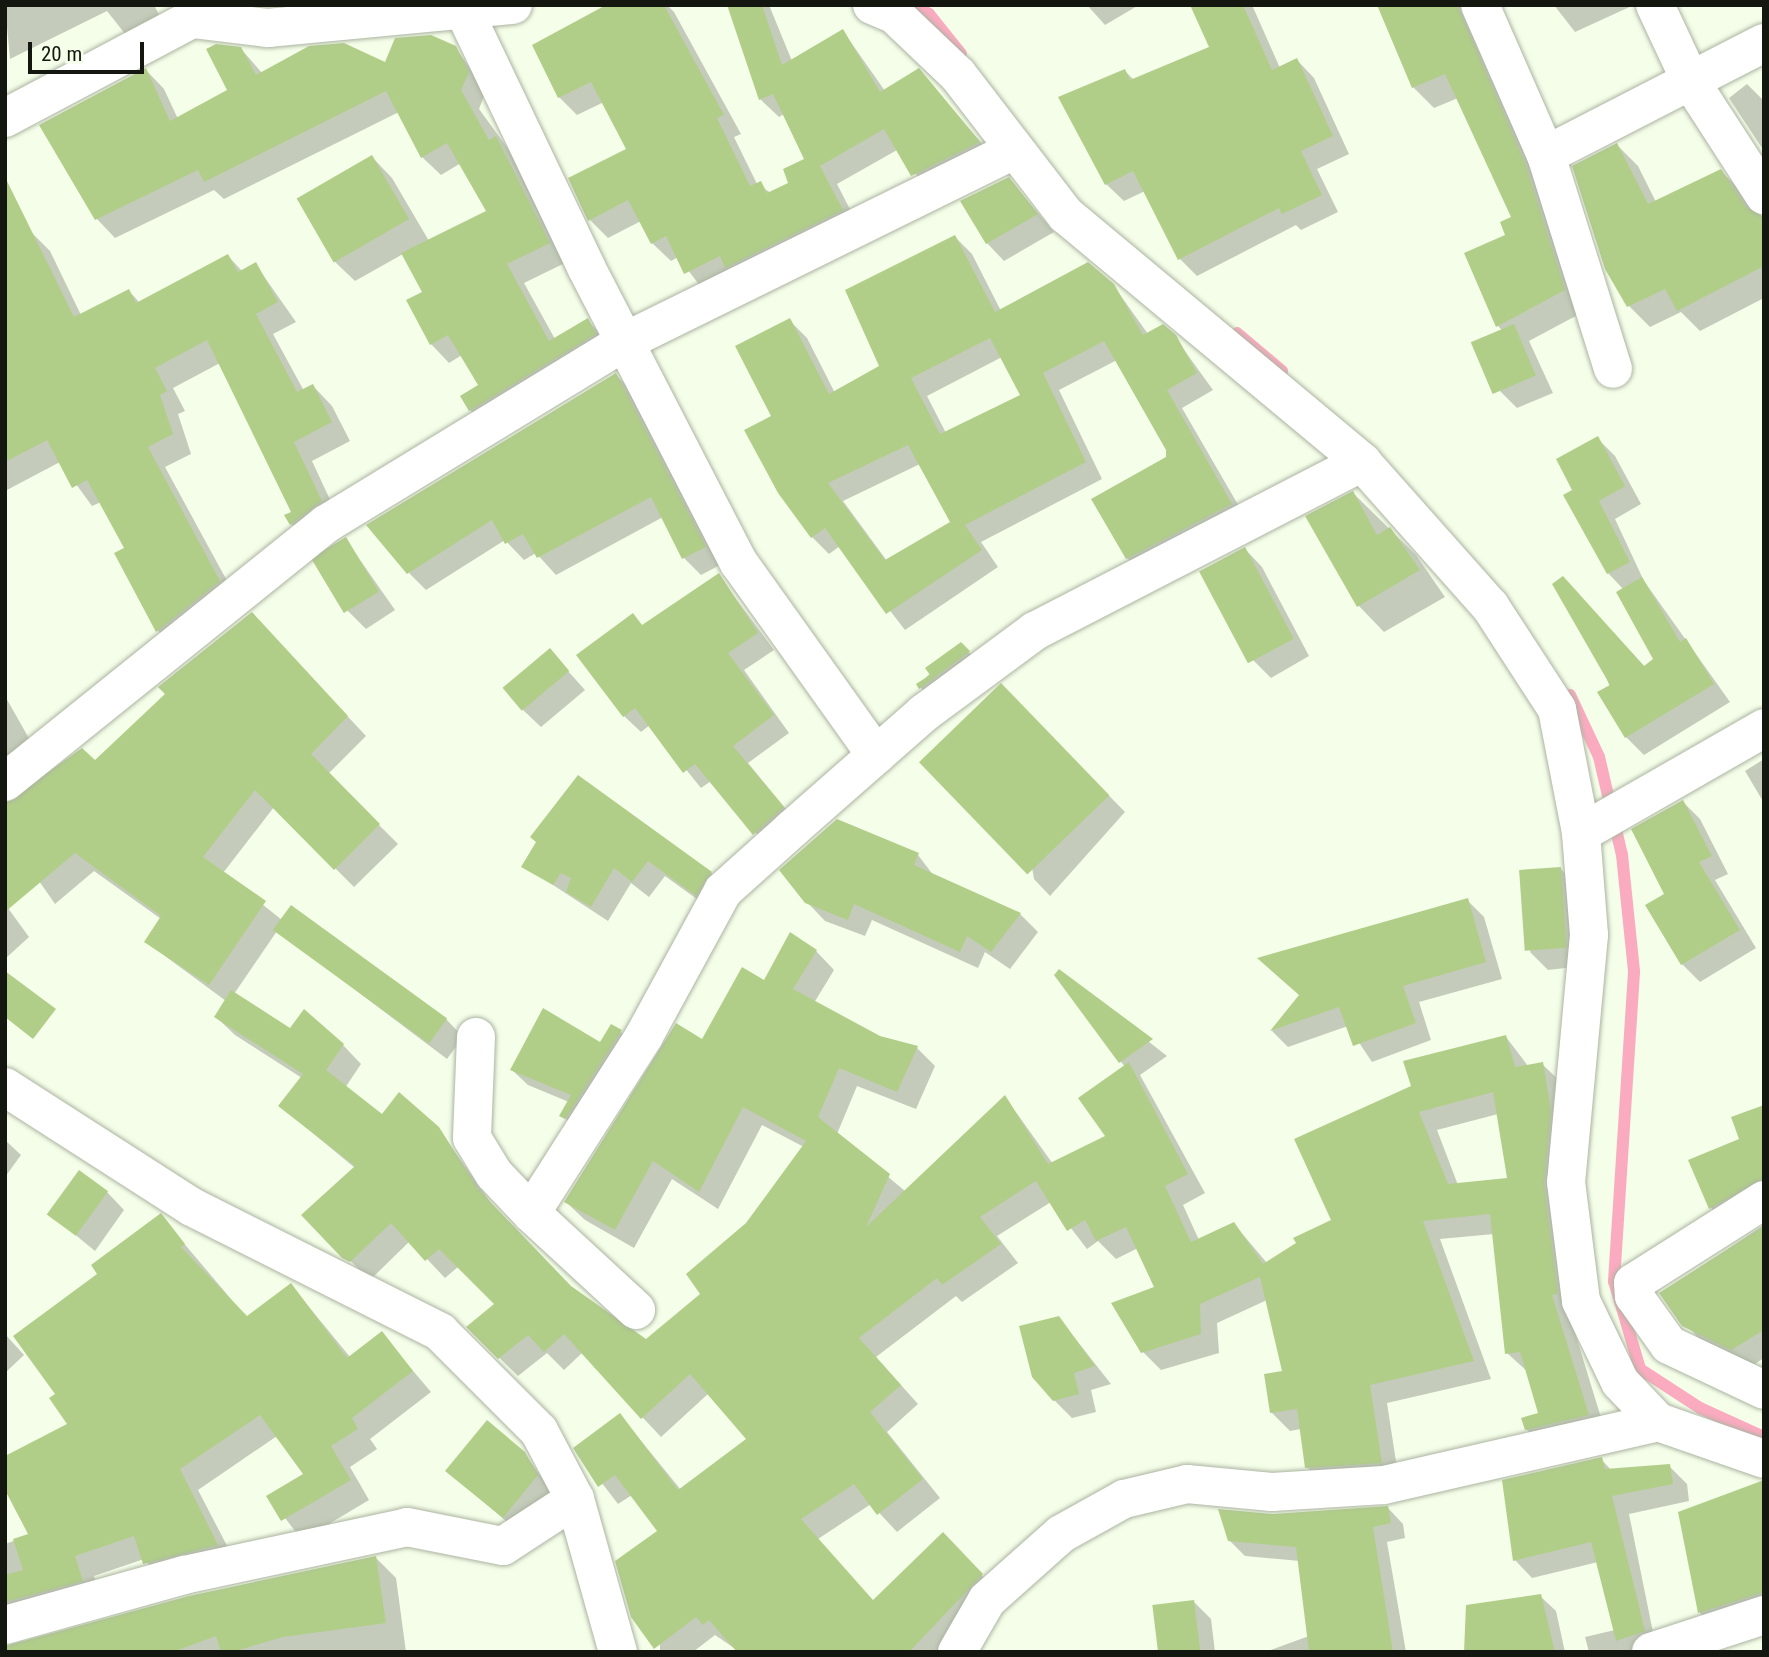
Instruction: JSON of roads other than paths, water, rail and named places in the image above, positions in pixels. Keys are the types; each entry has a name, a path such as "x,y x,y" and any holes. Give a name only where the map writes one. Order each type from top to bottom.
{"street":[{"path":"5,118 192,19 232,13 268,28 465,13 513,5"},
{"path":"872,5 895,15 958,75 1066,215 1362,462 1490,606 1557,709 1581,833 1589,935 1566,1182 1581,1301 1620,1382 1658,1422 1764,1459"},
{"path":"1480,5 1546,155 1613,369"},
{"path":"1655,5 1690,82 1764,195"},
{"path":"465,13 624,342 739,563 876,755"},
{"path":"1546,155 1764,43"},
{"path":"5,782 326,524 624,342 1014,150"},
{"path":"531,1213 644,1036 723,891 876,755 1035,631 1362,462"},
{"path":"1581,833 1764,728"},
{"path":"476,1037 472,1139 494,1174 531,1213 636,1310"},
{"path":"5,1087 192,1207 440,1332 539,1431 575,1499 618,1652"},
{"path":"1764,1200 1633,1283 1634,1296 1669,1345 1764,1390"},
{"path":"957,1652 987,1600 1061,1534 1124,1499 1187,1484 1272,1492 1384,1485 1658,1422"},
{"path":"5,1625 184,1575 407,1527 503,1546 575,1499"},
{"path":"1651,1652 1764,1615"}],"waterway":[{"path":"912,5 929,14 961,54"},
{"path":"1237,333 1282,371"},
{"path":"1570,695 1599,757 1622,855 1634,972 1614,1281 1640,1369 1700,1408 1764,1437"}]}
